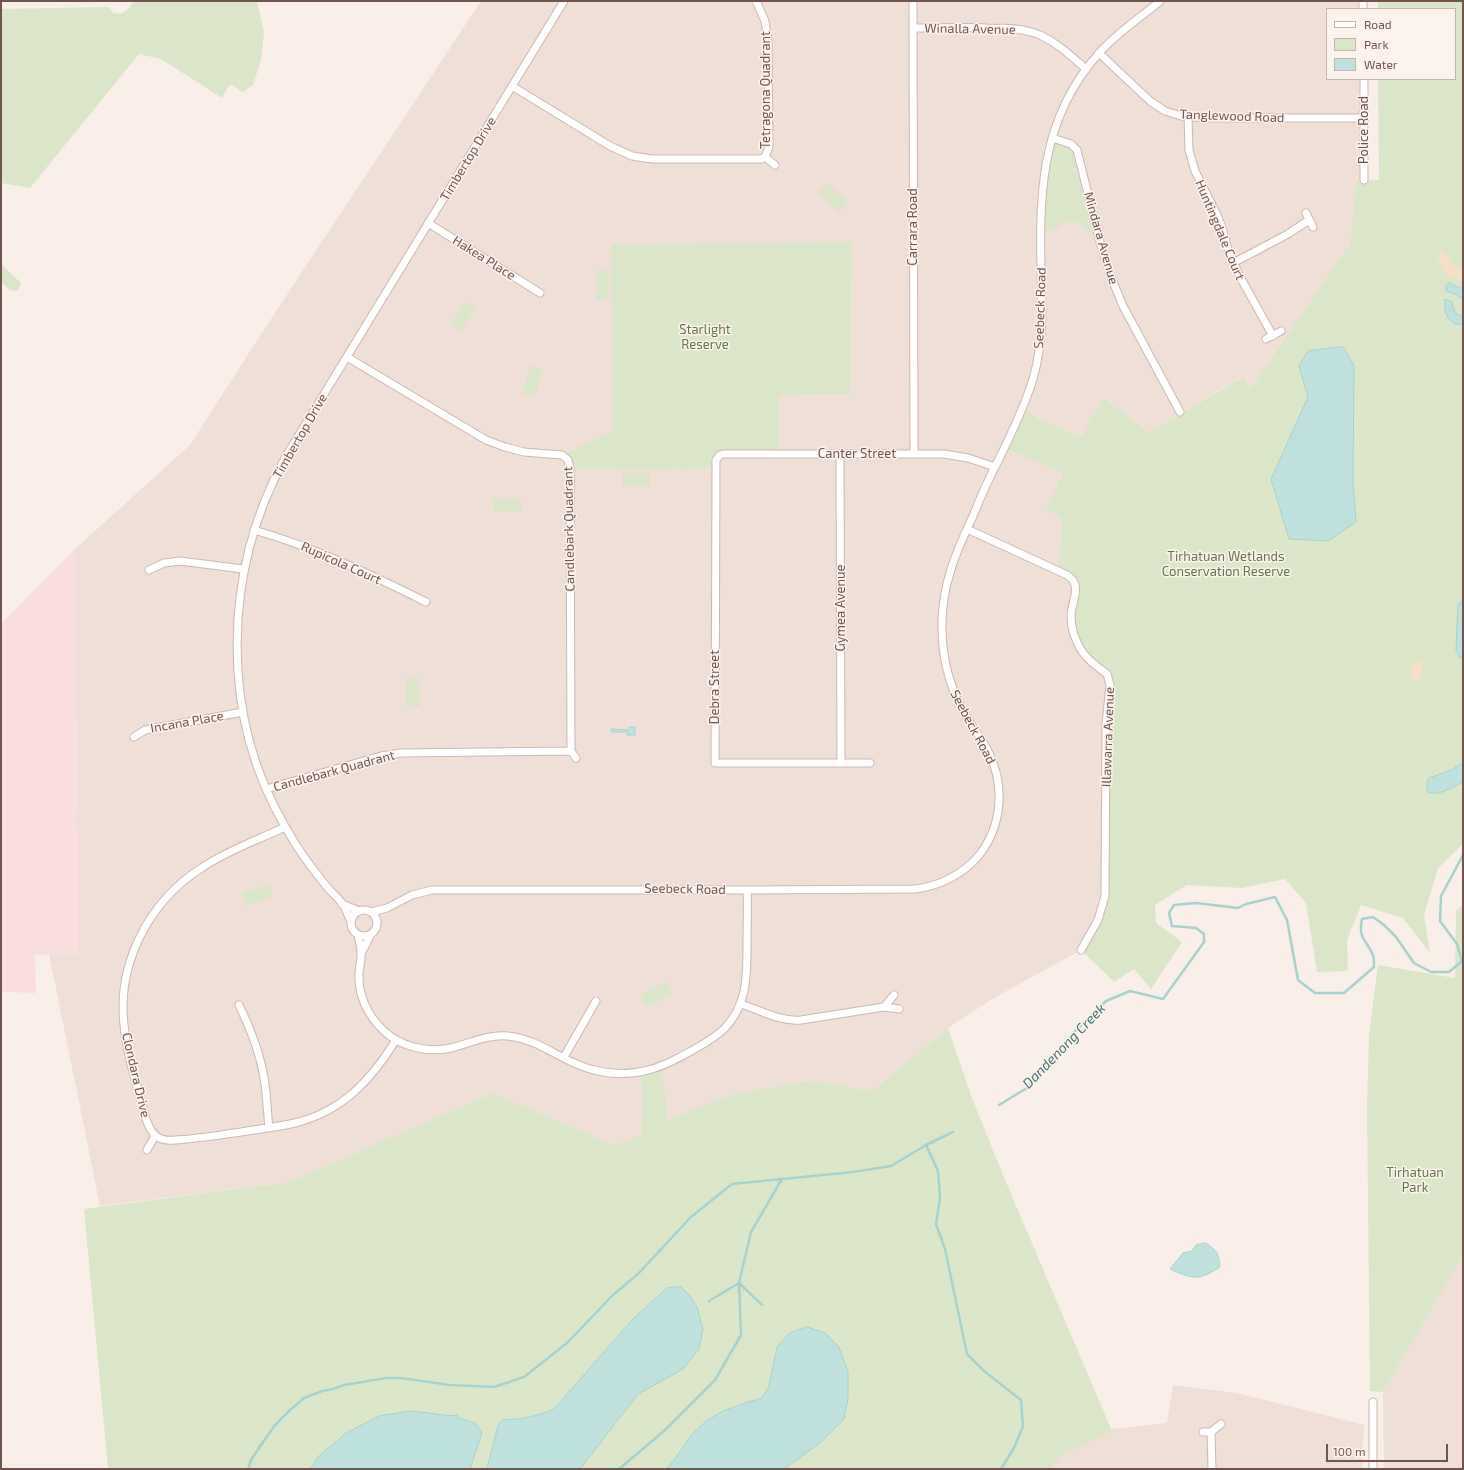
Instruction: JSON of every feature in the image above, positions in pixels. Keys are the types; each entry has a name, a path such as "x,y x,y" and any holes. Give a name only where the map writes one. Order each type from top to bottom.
{"street":[{"name":"Timbertop Drive","path":"351,922 342,904 309,865 285,827 256,766 243,712 238,675 237,633 243,569 254,530 266,496 280,466 564,1"},
{"name":"Tetragona Quadrant","path":"512,86 615,150 632,156 652,159 761,159 765,157 769,147 768,41 765,21 756,1"},
{"name":"Carrara Road","path":"913,1 914,453"},
{"name":"Seebeck Road","path":"371,912 387,908 412,895 432,890 897,890 928,887 946,881 962,871 977,858 994,829 999,814 997,776 989,753 955,695 947,669 942,636 943,605 946,582 967,529 1022,410 1030,390 1037,365 1042,318 1042,197 1045,167 1060,114 1072,89 1099,53 1114,38 1160,1"},
{"name":"Winalla Avenue","path":"913,28 989,28 1026,30 1055,43 1086,69"},
{"name":"Tanglewood Road","path":"1099,53 1150,101 1165,111 1188,117 1364,118"},
{"name":"Police Road","path":"1364,80 1364,180"},
{"name":"Huntingdale Court","path":"1188,117 1188,142 1193,165 1218,217 1233,263 1269,338 1281,331"},
{"name":"Mindara Avenue","path":"1052,138 1071,144 1077,150 1102,248 1116,291 1180,412"},
{"name":"Tetragona Quadrant","path":"765,157 775,165"},
{"path":"1233,263 1288,234 1311,224 1306,213"},
{"name":"Hakea Place","path":"428,224 540,293"},
{"name":"Candlebark Quadrant","path":"266,789 381,756 401,753 571,751 570,468 568,460 561,454 524,452 486,440 347,357"},
{"name":"Canter Street","path":"718,457 722,454 950,454 995,467"},
{"name":"Gymea Avenue","path":"840,454 841,763"},
{"name":"Debra Street","path":"718,457 715,465 715,763 870,764"},
{"name":"Illawarra Avenue","path":"967,529 1067,575 1073,580 1076,590 1071,610 1071,622 1077,642 1088,658 1109,677 1110,684 1106,724 1105,896 1098,920 1081,950"},
{"name":"Rupicola Court","path":"254,530 312,548 426,602"},
{"path":"149,570 164,563 180,561 243,569"},
{"name":"Incana Place","path":"134,737 145,730 243,712"},
{"path":"571,751 576,758"},
{"name":"Clondara Drive","path":"155,1136 150,1130 146,1119 127,1048 124,1022 124,995 126,981 136,946 142,933 161,903 189,876 209,862 285,827"},
{"path":"358,935 361,954 359,976 360,985 367,1009 383,1030 396,1040 412,1046 432,1050 450,1048 481,1038 507,1036 529,1040 586,1068 608,1073 633,1073 654,1069 674,1060 718,1034 731,1021 741,1004 747,982 747,890"},
{"name":"Timbertop Drive","path":"342,904 359,912"},
{"path":"361,954 387,908"},
{"path":"371,934 364,936 358,935 352,929 351,922 355,915 364,910 371,912 375,916 377,924"},
{"path":"884,1007 894,995"},
{"path":"564,1057 596,1001"},
{"path":"741,1004 790,1020 801,1020 884,1007 899,1009"},
{"path":"239,1005 254,1038 262,1068 269,1128"},
{"path":"147,1150 155,1136 164,1140 178,1140 269,1128 307,1119 329,1109 358,1089 374,1073 396,1040"},
{"path":"1373,1402 1373,1469"},
{"path":"1203,1432 1211,1432 1221,1424"},
{"path":"1211,1432 1212,1469"}],"shaded area":[{"path":"481,1 1363,1 1363,8 1326,8 1326,80 1364,80 1364,180 1356,181 1350,243 1250,389 1242,377 1149,432 1103,397 1081,437 1032,414 1004,448 1063,473 1045,510 1062,518 1059,561 1070,577 1107,674 1105,896 1081,950 994,998 948,1028 872,1091 812,1080 733,1094 641,1136 615,1145 492,1093 289,1182 100,1206 49,954 78,953 75,549 190,445 263,331","holes":["852,242 851,394 779,395 779,443 717,458 714,468 656,470 570,469 563,455 613,432"]},
{"path":"75,549 78,954 35,955 36,993 2,992 1,624"},
{"path":"1463,1256 1463,1469 1384,1469 1383,1392"},
{"path":"1173,1385 1237,1393 1364,1425 1362,1469 1044,1469 1061,1456 1112,1429 1167,1423"}],"green space":[{"path":"134,1 257,1 264,33 261,60 253,85 243,92 230,84 222,98 161,59 139,54 30,188 1,183 1,9 109,7 113,13 120,14 128,9"},
{"name":"Tirhatuan Wetlands Conservation Reserve","path":"1378,1 1463,1 1463,844 1438,868 1424,915 1430,953 1403,918 1361,905 1347,940 1348,971 1317,972 1306,903 1285,879 1242,888 1187,885 1155,905 1156,923 1182,942 1151,989 1134,969 1114,982 1081,950 1101,912 1109,681 1092,663 1072,628 1076,586 1055,570 1059,561 1062,518 1045,510 1063,473 1004,448 1022,410 1081,437 1103,397 1149,432 1243,377 1250,389 1350,243 1356,181 1379,180 1378,80 1456,80 1456,8 1378,8"},
{"path":"1052,138 1073,146 1097,230 1088,232 1079,223 1067,221 1054,231 1041,230"},
{"path":"827,183 848,202 839,212 818,193"},
{"name":"Starlight Reserve","path":"852,242 851,394 779,395 779,454 723,454 715,468 656,470 570,469 562,455 613,431 611,244"},
{"path":"1,264 21,283 19,289 16,291 10,290 1,282"},
{"path":"596,270 609,270 609,299 596,299"},
{"path":"465,301 476,308 461,332 450,325"},
{"path":"530,365 544,369 535,397 522,393"},
{"path":"622,473 650,473 650,486 622,486"},
{"path":"493,499 521,499 521,512 493,512"},
{"path":"406,678 419,678 420,707 406,707"},
{"path":"269,884 273,896 246,906 241,893"},
{"name":"Tirhatuan Park","path":"1463,905 1463,1256 1383,1392 1370,1391 1367,1105 1369,1034 1378,965 1455,978 1456,911"},
{"path":"666,982 672,994 646,1007 640,995"},
{"path":"948,1028 972,1098 1003,1175 1112,1431 1061,1456 1049,1469 108,1469 84,1209 289,1182 492,1093 615,1145 641,1135 643,1103 640,1072 662,1066 667,1120 733,1094 812,1080 872,1091"}],"sand":[{"path":"1444,251 1453,265 1463,270 1463,279 1448,276 1441,268 1439,253"},
{"path":"1416,661 1423,666 1422,678 1418,680 1413,679 1411,675 1412,663"}],"water":[{"path":"1451,283 1459,288 1463,287 1463,300 1457,295 1446,291 1446,285"},
{"path":"1445,300 1452,302 1456,314 1463,316 1463,325 1454,323 1448,317 1445,309"},
{"path":"1343,347 1354,366 1353,481 1356,522 1328,541 1289,539 1271,479 1308,397 1299,366 1308,351"},
{"path":"1463,601 1463,659 1460,658 1456,650 1458,606 1459,603"},
{"path":"630,727 635,727 635,735 627,735 627,732 611,732 611,729 627,730"},
{"path":"1463,763 1463,782 1441,792 1428,792 1427,785 1429,778 1451,770"},
{"path":"1206,1243 1217,1253 1220,1267 1199,1277 1186,1276 1170,1269 1183,1253 1192,1251 1196,1245"},
{"path":"681,1287 690,1296 697,1307 703,1329 699,1349 683,1369 638,1394 580,1469 487,1469 498,1426 502,1420 529,1417 554,1409 632,1320 667,1288"},
{"path":"807,1327 825,1333 839,1347 848,1372 848,1398 844,1419 821,1442 784,1469 666,1469 690,1437 714,1416 762,1398 769,1386 777,1347 790,1333"},
{"path":"411,1411 451,1416 457,1415 461,1419 475,1423 482,1433 470,1469 310,1469 319,1456 346,1433 379,1416"}],"waterway":[{"name":"Dandenong Creek","path":"999,1105 1027,1088 1072,1034 1106,1001 1130,991 1163,999 1204,942 1204,934 1196,928 1172,926 1169,913 1174,905 1196,903 1238,908 1246,904 1275,897 1287,920 1298,980 1315,993 1344,993 1374,967 1373,955 1363,938 1361,931 1362,919 1373,917 1396,937 1414,963 1431,972 1449,972 1462,961 1457,944 1440,921 1441,896 1463,855"},
{"name":"Dandenong Creek","path":"953,1132 926,1145 938,1171 940,1198 936,1224 945,1249 967,1354 984,1371 1021,1400 1023,1426 1014,1448 1001,1469"},
{"path":"248,1469 251,1460 275,1425 304,1398 322,1391 344,1385 386,1378 401,1378 450,1385 494,1387 524,1377 567,1343 613,1295 638,1274 691,1217 732,1184 853,1172 891,1166 926,1145"},
{"path":"619,1469 664,1431 715,1380 741,1335 739,1283 751,1232 782,1179"},
{"path":"709,1301 739,1283 762,1305"}]}
